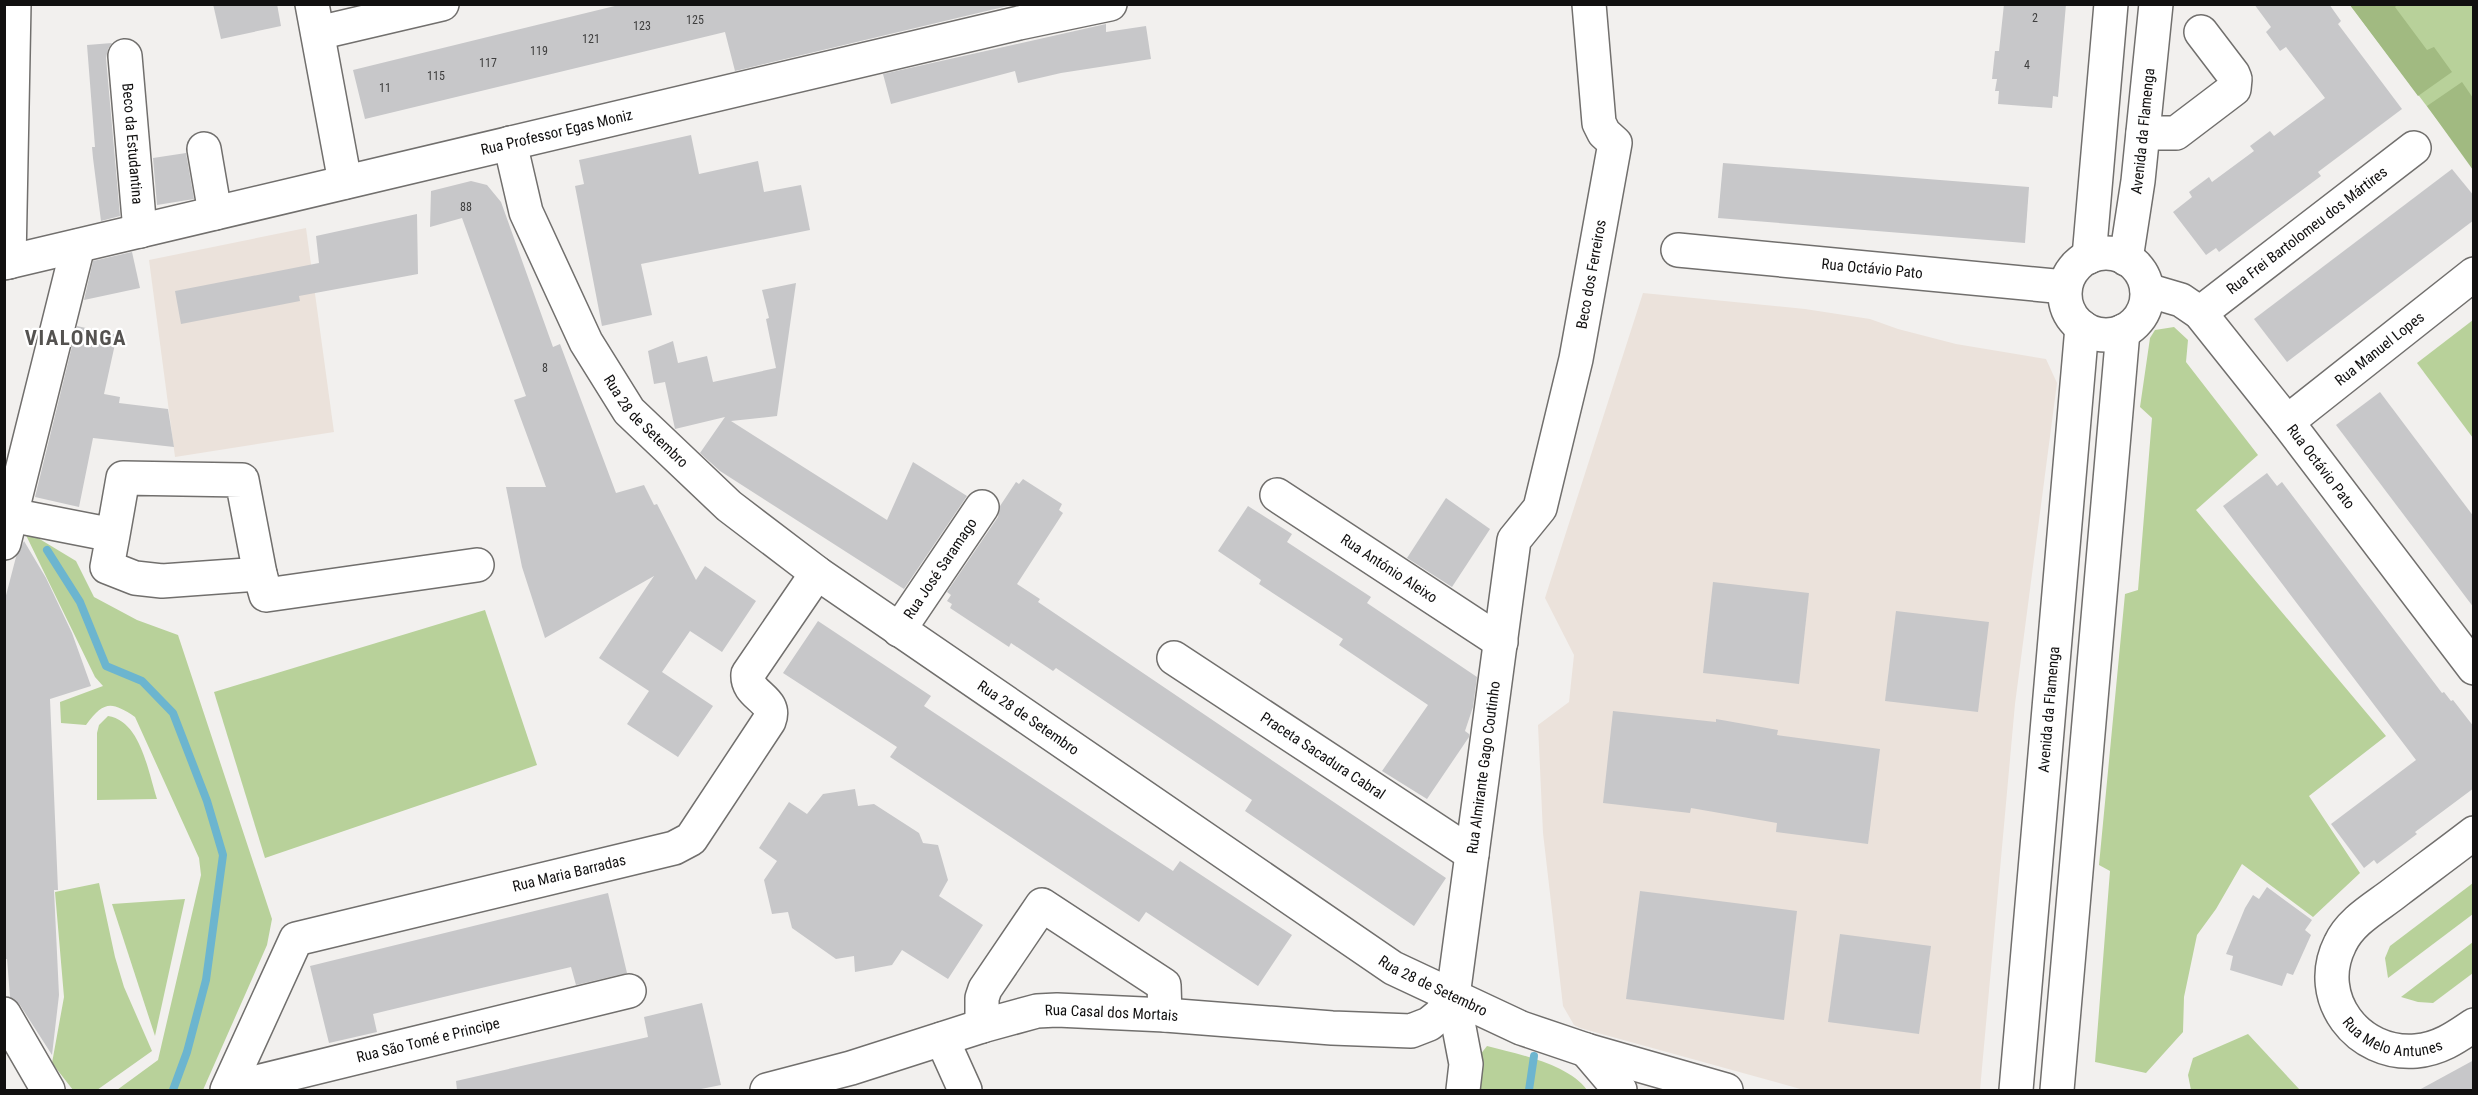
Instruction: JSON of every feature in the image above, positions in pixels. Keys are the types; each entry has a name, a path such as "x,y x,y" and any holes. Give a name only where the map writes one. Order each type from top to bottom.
{"street":[{"path":"7,262 14,4"},
{"name":"Beco dos Ferreiros","path":"1514,540 1540,508 1576,359 1615,143 1604,133 1599,123 1589,4"},
{"path":"2089,257 2111,4"},
{"name":"Avenida da Flamenga","path":"2126,259 2138,181 2156,4"},
{"path":"345,182 315,19 438,5"},
{"name":"Rua Professor Egas Moniz","path":"7,262 510,143 1019,14 1101,5"},
{"path":"2143,133 2176,133 2234,89 2233,74 2201,32"},
{"name":"Beco da Estudantina","path":"125,56 140,231"},
{"name":"Rua 28 de Setembro","path":"510,143 526,213 586,342 629,411 729,507 817,573 1393,968 1521,1028 1586,1050 1726,1090"},
{"name":"Rua Frei Bartolomeu dos Mártires","path":"2200,313 2414,148"},
{"path":"204,149 215,213"},
{"path":"78,246 8,529 112,535"},
{"name":"Rua Octávio Pato","path":"1678,250 2065,287"},
{"path":"2102,254 2126,259 2140,272 2147,291 2146,303 2141,314 2133,325 2123,332 2102,335 2082,327 2071,316 2066,302 2065,287 2070,275 2078,264 2089,257 2102,254"},
{"name":"Rua Manuel Lopes","path":"2287,422 2474,274"},
{"name":"Rua Octávio Pato","path":"2147,291 2181,300 2200,313 2287,422 2474,668"},
{"name":"Avenida da Flamenga","path":"2016,1090 2082,327"},
{"path":"2057,1090 2123,332"},
{"path":"260,574 162,581 135,578 107,567 123,478 242,480 266,595 477,565"},
{"name":"Rua António Aleixo","path":"1277,495 1501,642"},
{"name":"Rua José Saramago","path":"900,630 982,507"},
{"name":"Rua Almirante Gago Coutinho","path":"1453,996 1514,540"},
{"name":"Rua Maria Barradas","path":"227,1090 296,939 674,848 691,839 769,722 772,714 770,706 750,688 748,674 817,573"},
{"name":"Praceta Sacadura Cabral","path":"1174,658 1472,854"},
{"name":"Rua Melo Antunes","path":"2474,833 2352,925 2335,954 2332,980 2334,1000 2341,1012 2357,1030 2377,1044 2414,1052 2433,1049 2451,1041 2474,1025"},
{"path":"982,1026 982,998 985,989 1042,905 1164,985 1166,1015"},
{"name":"Rua São Tomé e Principe","path":"227,1090 629,991"},
{"path":"1453,996 1466,1064 1463,1090"},
{"name":"Rua Casal dos Mortais","path":"767,1090 855,1079 942,1039 1019,1015 1047,1010 1166,1015 1332,1028 1411,1031 1429,1024 1440,1015 1453,996"},
{"path":"4,1014 48,1090"},
{"path":"942,1039 965,1090"},
{"path":"1586,1050 1620,1090"}],"shaded area":[{"path":"306,228 334,432 175,457 149,260"},
{"path":"1643,293 1805,309 1870,319 1956,344 2046,359 2057,383 2015,704 1980,1090 1804,1090 1580,1028 1574,1025 1563,1006 1543,833 1538,725 1569,702 1574,655 1545,598"}],"green space":[{"path":"2350,5 2473,5 2473,167"},
{"path":"2350,5 2397,5 2395,7 2427,50 2434,47 2452,72 2418,96"},
{"path":"2462,82 2473,98 2473,170 2427,106"},
{"path":"2473,320 2473,438 2417,363"},
{"path":"2174,327 2188,340 2186,362 2258,455 2196,510 2386,736 2309,796 2360,873 2313,917 2242,864 2216,909 2197,935 2184,997 2183,1032 2146,1073 2095,1062 2110,871 2099,865 2125,594 2138,590 2152,418 2140,407 2150,338 2155,330"},
{"path":"23,529 76,561 94,597 137,620 178,635 272,919 267,945 203,1090 117,1090 158,1060 201,875 199,858 135,717 120,708 108,706 98,711 86,725 61,723 60,702 103,686 95,677"},
{"path":"485,610 537,765 265,858 214,692"},
{"path":"108,716 119,720 136,737 142,749 157,799 97,800 97,733 99,725"},
{"path":"99,883 124,987 152,1051 97,1090 73,1090 52,1063 64,997 55,892"},
{"path":"2473,883 2473,914 2388,978 2385,958 2390,946"},
{"path":"185,899 155,1036 112,904"},
{"path":"2473,942 2473,973 2433,1003 2401,997"},
{"path":"2248,1034 2300,1090 2191,1090 2188,1075 2193,1058"},
{"path":"1487,1046 1542,1061 1568,1073 1587,1090 1475,1090 1479,1056"}],"building":[{"path":"213,4 277,4 281,26 221,39"},
{"path":"623,4 1016,4 735,71 725,32 365,119 353,70"},
{"path":"2004,4 2066,4 2058,97 2053,96 2052,108 1998,104 1999,91 1995,91 1997,79 1992,79 1995,51 1999,51"},
{"path":"2254,4 2329,4 2341,21 2338,24 2402,109 2318,172 2321,176 2219,252 2216,248 2206,255 2173,212 2192,197 2189,192 2209,177 2212,182 2254,151 2250,146 2270,131 2274,136 2325,98 2286,47 2280,51 2266,32 2271,27"},
{"path":"1106,24 1106,32 1146,26 1151,59 1061,73 1018,83 1015,71 891,104 883,74"},
{"path":"112,43 106,58 120,216 101,221 92,147 95,147 87,45"},
{"path":"691,135 699,174 758,161 764,192 801,185 810,230 641,264 652,315 602,326 575,186 584,184 579,160"},
{"path":"186,153 194,199 157,205 153,158"},
{"path":"1723,163 2029,187 2025,243 1718,218"},
{"path":"2452,169 2474,196 2474,220 2287,362 2254,319"},
{"path":"471,181 487,185 501,202 553,347 560,344 616,493 644,485 654,505 657,504 696,580 705,566 756,601 722,652 690,631 662,672 713,706 678,757 627,724 649,691 599,658 654,576 545,638 522,567 506,487 546,487 514,400 526,396 462,218 430,227 431,191"},
{"path":"417,214 418,274 299,296 300,301 181,324 175,291 319,263 316,236"},
{"path":"132,252 140,288 84,300 93,261"},
{"path":"796,283 777,416 731,421 887,520 913,462 967,496 904,589 720,471 700,453 725,417 675,429 665,382 654,384 648,351 673,341 678,363 707,356 713,382 776,368 766,319 769,318 762,290"},
{"path":"77,326 117,335 104,394 120,397 119,403 168,409 174,447 93,438 79,507 35,497"},
{"path":"2380,392 2474,517 2474,608 2336,425"},
{"path":"2267,473 2277,486 2282,482 2442,693 2444,692 2451,701 2453,700 2474,727 2474,788 2377,864 2374,860 2364,868 2331,824 2416,760 2223,506"},
{"path":"1023,479 1062,504 1059,510 1063,513 1017,584 1040,599 1038,602 1446,878 1414,926 1245,811 1252,800 1056,668 1053,671 1011,643 1009,647 950,608 952,604 947,601 951,595 947,592 998,517 1000,506 1016,482 1019,484"},
{"path":"1446,498 1490,529 1452,587 1407,558"},
{"path":"1248,506 1292,534 1287,542 1371,597 1367,603 1477,677 1473,707 1465,731 1469,737 1427,799 1382,771 1428,705 1339,645 1343,639 1259,584 1261,580 1218,551"},
{"path":"24,541 46,578 72,633 91,686 50,699 58,890 54,890 59,995 52,1055 20,1005 10,997 7,959 4,959 4,603 16,557"},
{"path":"1713,582 1809,593 1799,684 1703,673"},
{"path":"1896,611 1989,622 1978,712 1885,701"},
{"path":"818,621 931,696 924,706 1112,831 1173,871 1180,861 1292,935 1258,986 1146,912 1139,922 890,757 897,747 783,673"},
{"path":"1613,711 1716,722 1716,719 1778,730 1777,735 1880,749 1868,844 1776,832 1777,823 1691,808 1690,813 1603,803"},
{"path":"855,789 858,806 874,804 919,833 923,843 938,845 948,880 939,896 983,925 948,979 902,950 892,965 855,972 854,956 836,959 792,928 788,912 772,914 764,880 777,861 759,848 789,802 807,814 823,794"},
{"path":"2267,887 2312,920 2305,930 2311,935 2293,975 2287,973 2282,986 2230,970 2233,956 2226,954 2245,908 2253,895 2259,899"},
{"path":"1640,891 1797,911 1784,1020 1626,999"},
{"path":"608,893 627,973 576,985 571,967 456,994 373,1014 377,1032 329,1043 310,966"},
{"path":"1840,934 1931,946 1919,1034 1828,1022"},
{"path":"702,1003 721,1085 696,1090 457,1090 456,1081 648,1037 644,1017"},
{"path":"2474,1060 2474,1090 2419,1090"}],"waterway":[{"path":"47,550 80,602 106,666 142,681 173,713 207,801 223,855 206,980 187,1052 173,1090"},
{"path":"1529,1090 1534,1056"}],"district":[{"name":"VIALONGA","path":"76,338"}]}
